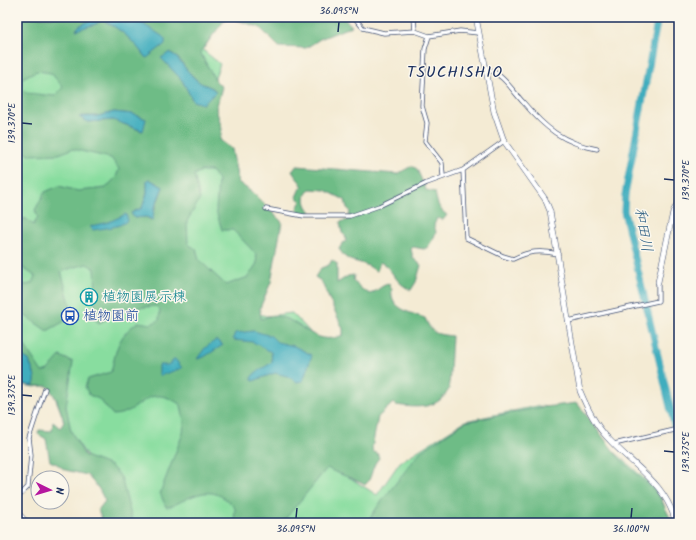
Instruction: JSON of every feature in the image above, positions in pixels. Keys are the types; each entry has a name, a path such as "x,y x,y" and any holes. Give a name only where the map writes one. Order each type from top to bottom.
{"street":[{"path":"354,17 363,28 384,33 415,31 429,36 460,31 478,32"},
{"path":"414,17 415,31"},
{"path":"482,17 476,18 478,32 487,69 494,112 504,141 545,199 550,211 580,391 593,420 614,444 652,481 667,498 676,523"},
{"path":"429,36 425,49 422,106 427,123 425,141 442,163 444,176"},
{"path":"487,69 496,73 502,78 523,103 555,134 578,146 597,149"},
{"path":"266,209 304,216 350,216 379,206 444,176 463,170 504,141"},
{"path":"463,170 466,238 513,259 526,253 539,250 558,254"},
{"path":"568,320 658,301 658,282 674,212 679,201"},
{"path":"17,498 28,488 31,455 29,438 45,389"},
{"path":"614,444 679,428"},
{"path":"17,512 27,523"}],"green space":[{"path":"17,17 224,17 203,50 220,64 215,77 219,97 182,160 233,178 273,219 256,313 266,316 292,313 329,352 387,399 344,474 377,495 400,462 465,421 537,406 578,409 607,445 659,492 671,523 117,523 106,484 67,427 50,385 34,387 17,384"},
{"path":"17,17 97,17 76,29 96,24 102,20 115,27 126,36 136,45 145,57 165,39 143,25 141,21 132,17 227,17 200,52 215,80 222,87 216,109 222,129 220,140 232,149 238,182 253,193 282,222 271,282 260,308 261,319 269,316 283,317 307,331 323,338 332,338 343,335 343,329 321,281 315,277 321,268 329,265 332,260 337,264 337,283 348,276 354,275 353,281 370,294 389,284 392,289 394,301 397,305 407,312 425,318 432,330 438,334 452,336 449,389 439,401 426,406 411,407 396,405 393,403 378,417 372,448 373,452 377,453 379,458 376,461 368,482 365,485 327,468 282,523 234,523 235,508 221,496 208,493 194,496 166,507 160,493 183,433 184,422 181,405 169,398 159,396 152,397 131,410 113,415 99,399 89,395 85,387 88,379 111,372 119,344 131,327 138,322 151,324 159,320 160,310 156,306 126,309 99,323 92,317 96,298 95,269 87,264 61,271 71,307 65,321 47,331 17,310 17,282 27,285 32,283 35,276 17,264 17,218 27,219 33,225 38,218 35,210 45,192 59,186 78,191 106,188 116,177 119,169 111,158 72,149 59,154 29,155 24,151 20,154 17,167 17,130 19,126 17,121","holes":["171,52 200,83 213,88 216,92 203,104 193,101 182,80 165,60","37,71 51,73 63,87 55,96 27,93 22,88 22,78","114,112 133,114 146,119 142,131 113,120 88,122 82,116 98,116","201,171 211,171 218,180 216,211 222,230 233,230 256,254 257,263 248,277 226,285 199,260 196,249 188,244 187,221 200,199 194,175","149,179 163,187 151,220 146,217 134,218 131,213 142,208 147,193 147,180"]},
{"path":"227,17 342,17 352,26 320,39 306,48 279,47 259,27"},
{"path":"297,166 397,174 412,166 417,169 426,190 435,192 440,208 447,215 443,220 437,218 434,225 436,232 428,247 424,249 413,247 411,249 413,258 421,265 416,282 411,290 401,284 384,264 380,262 377,271 361,263 348,259 342,254 339,249 346,241 345,235 342,233 340,222 348,220 350,211 347,208 345,200 325,190 310,189 306,195 305,201 311,212 307,214 298,212 297,208 301,201 296,197 300,188 303,187 292,170"},
{"path":"17,334 42,372 48,370 60,356 73,362 66,406 71,431 85,456 111,466 121,477 133,523 103,523 98,510 105,501 99,489 87,475 65,470 50,461 46,439 38,434 39,430 52,431 53,422 60,428 64,422 57,400 48,386 33,386 35,383 35,377 29,360 22,357 17,364"},
{"path":"577,403 619,458 658,494 673,523 367,523 378,506 420,452 465,422 537,408"}],"water":[{"path":"97,17 132,17 162,36 165,39 165,44 147,58 126,36 115,27 102,20 96,24 76,30 79,26"},
{"path":"170,52 195,79 212,88 216,92 203,104 193,101 182,80 161,58"},
{"path":"114,112 133,114 146,119 143,131 113,120 88,122 79,117 98,116"},
{"path":"149,179 163,187 154,209 153,220 146,217 134,218 131,213 142,208 147,193 147,180"},
{"path":"126,214 128,220 121,225 93,230 91,228 91,226 109,222"},
{"path":"254,331 271,336 277,342 294,346 312,355 303,381 297,382 287,376 275,373 253,381 251,378 253,375 272,362 271,352 253,342 234,340 233,338 235,333"},
{"path":"216,340 223,345 204,357 197,359 205,348"},
{"path":"22,356 29,360 34,373 35,383 33,386 17,383 17,364"},
{"path":"175,359 182,368 159,376 159,365 168,365"}],"waterway":[{"name":"和田川","path":"658,17 625,195 624,211 679,445"}],"place":[{"name":"植物園展示棟","path":"89,297"},
{"name":"植物園前","path":"70,316"}],"district":[{"name":"TSUCHISHIO","path":"455,72"}]}
